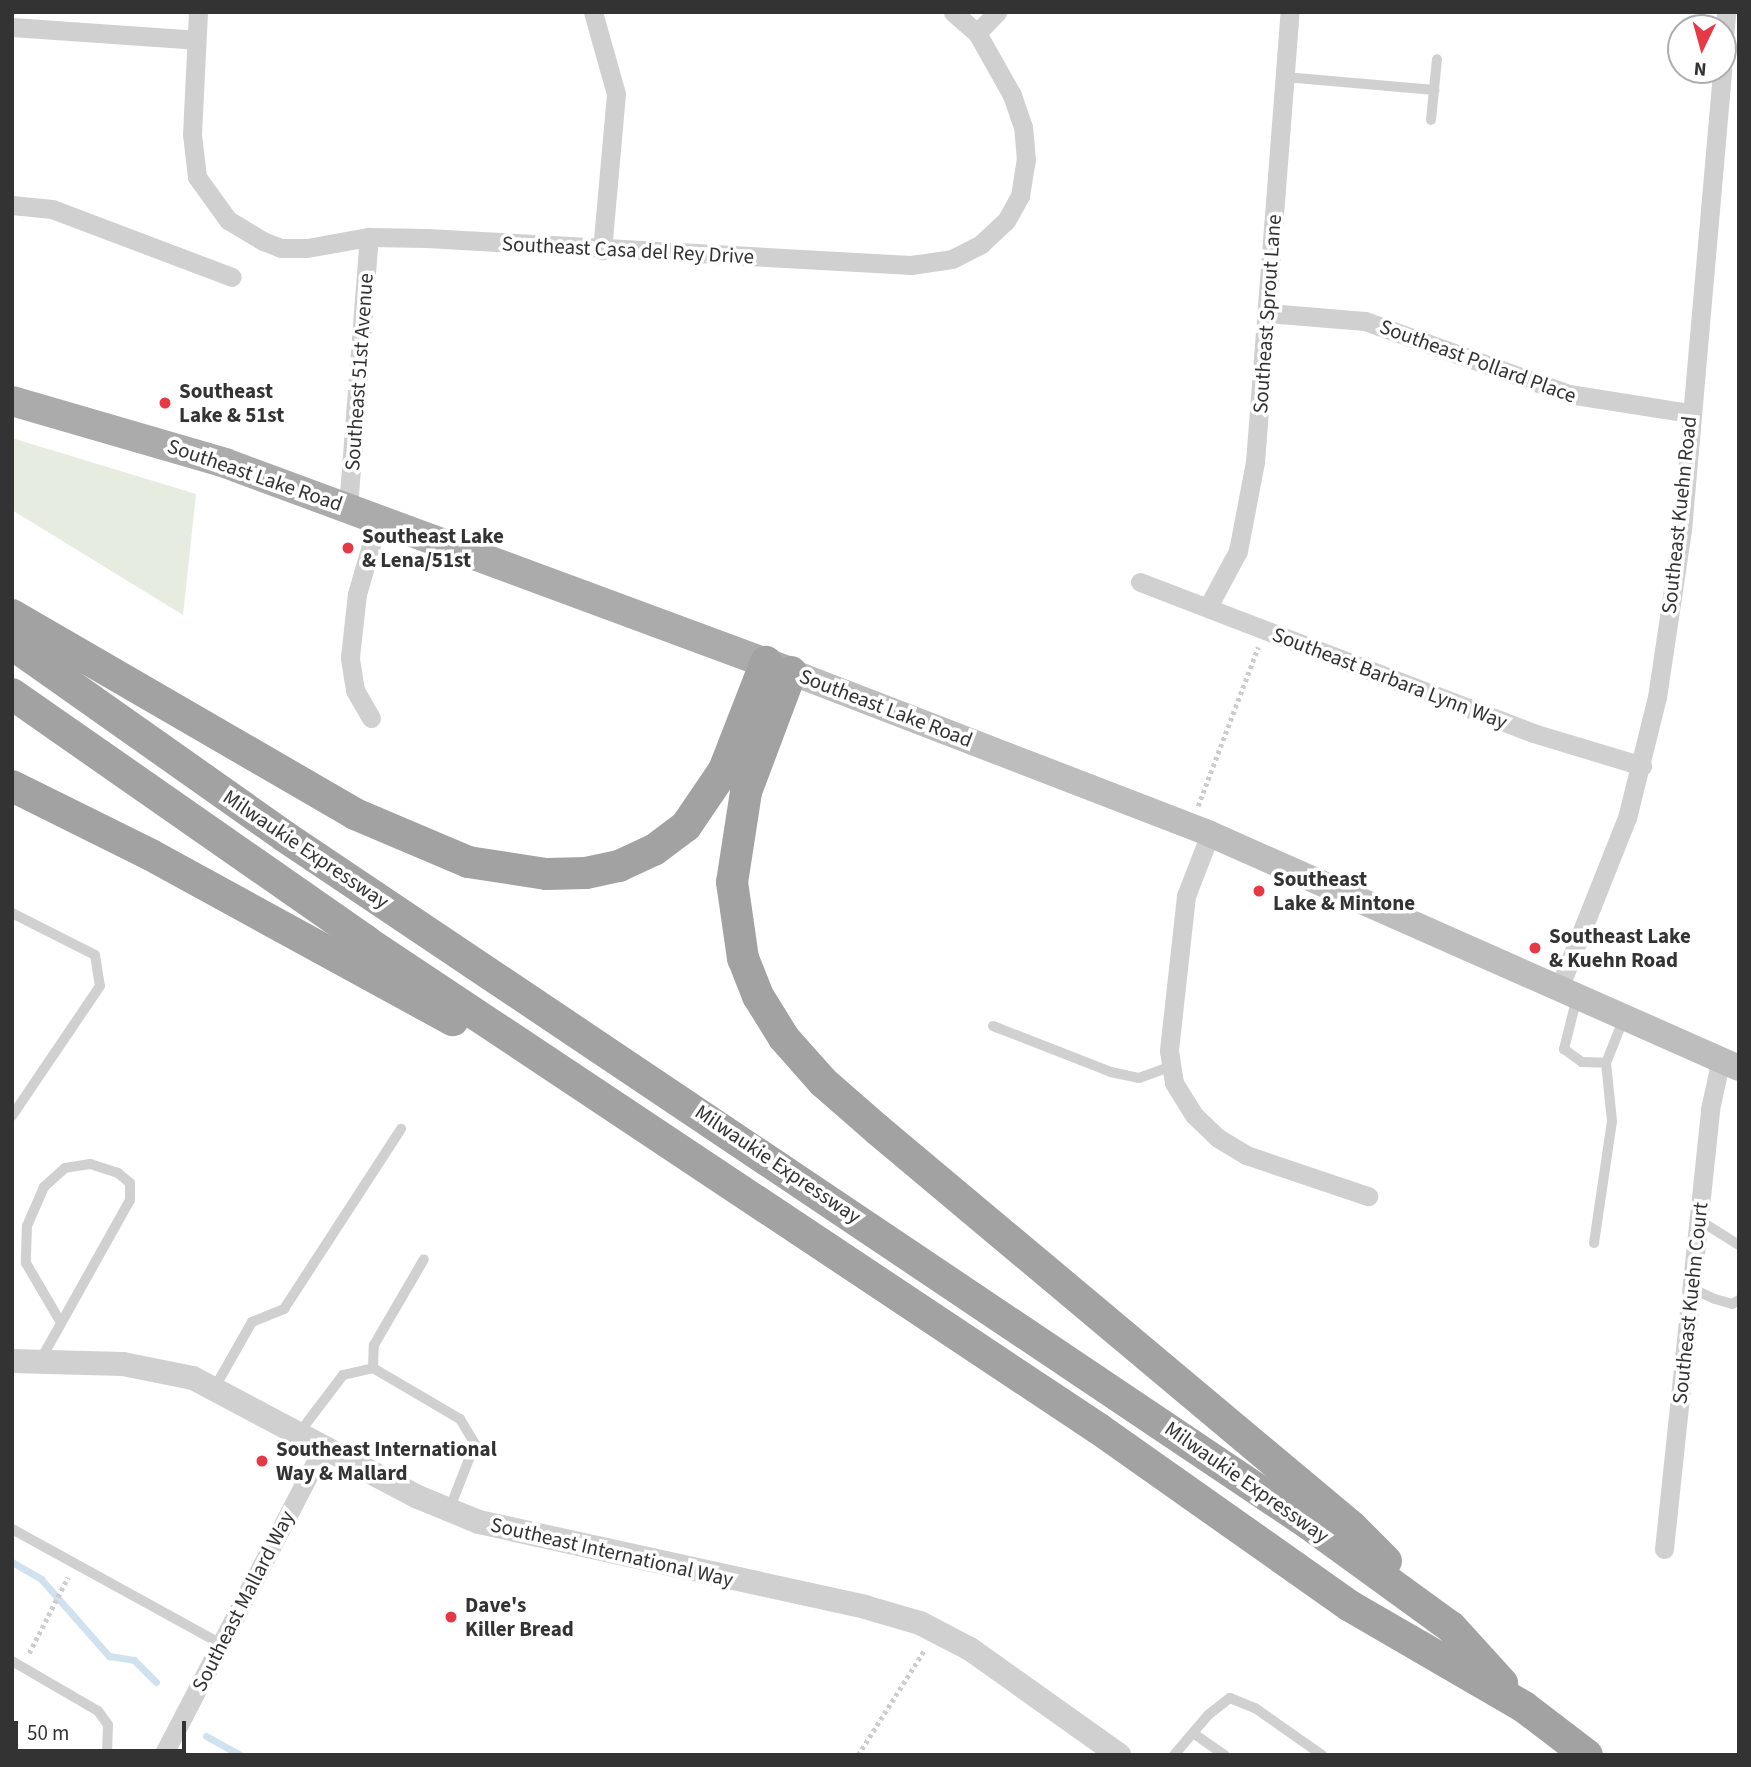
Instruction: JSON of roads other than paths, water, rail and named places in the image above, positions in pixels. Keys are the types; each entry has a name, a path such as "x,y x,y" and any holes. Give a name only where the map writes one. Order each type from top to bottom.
{"highway":[{"path":"12,615 355,814 468,862 546,874 586,873 619,866 654,850 686,826 724,770 779,667"},
{"name":"Milwaukie Expressway","path":"12,644 284,836 1151,1415 1451,1627 1524,1707"},
{"path":"779,667 746,792 732,882 743,958 758,996 784,1038 823,1082 878,1130 1352,1527 1451,1627"},
{"name":"Milwaukie Expressway","path":"12,694 367,942 1098,1429 1350,1606 1524,1707 1587,1755"},
{"path":"12,786 151,855 629,1116"}],"main road":[{"name":"Southeast Lake Road","path":"12,401 181,448 379,518 779,667 1200,830 1626,1014 1730,1063"}],"street":[{"name":"Southeast Casa del Rey Drive","path":"198,12 193,157 197,177 215,206 244,232 281,248 369,237 911,265 952,259 981,244 1006,221 1020,196 1026,160 1023,127 1013,95 977,33 953,12"},
{"path":"593,12 616,94 603,250"},
{"path":"977,33 997,12"},
{"name":"Southeast Sprout Lane","path":"1208,607 1238,551 1247,516 1268,313 1290,12"},
{"path":"12,27 196,40"},
{"name":"Southeast Kuehn Road","path":"1569,990 1642,766 1657,697 1682,530 1689,413 1721,84"},
{"path":"12,205 52,209 232,277"},
{"name":"Southeast 51st Avenue","path":"348,507 369,237"},
{"name":"Southeast Pollard Place","path":"1268,313 1365,321 1569,394 1689,413"},
{"path":"370,718 355,690 351,657 357,594 379,518"},
{"name":"Southeast Barbara Lynn Way","path":"1140,582 1532,733 1642,766"},
{"path":"1200,830 1186,896 1170,1067 1182,1098 1218,1138 1279,1169 1368,1196"},
{"name":"Southeast Kuehn Court","path":"1664,1549 1710,1109 1730,1063"},
{"name":"Southeast International Way","path":"12,1362 149,1367 215,1387 323,1447 449,1511 514,1533 865,1607 937,1631 971,1649 1119,1755"},
{"name":"Southeast Mallard Way","path":"163,1755 323,1447"}],"lane":[{"path":"1431,120 1437,59"},
{"path":"1285,76 1434,90"},
{"path":"12,913 95,955 100,986 12,1116"},
{"path":"1569,990 1564,1049 1582,1062 1606,1063"},
{"path":"1594,1243 1612,1121 1606,1063 1626,1014"},
{"path":"993,1026 1111,1072 1139,1078 1170,1067"},
{"path":"215,1387 253,1322 284,1310 401,1129"},
{"path":"40,1362 130,1200 130,1183 118,1173 90,1164 65,1168 44,1187 27,1226 26,1263 61,1323"},
{"path":"1699,1220 1739,1245"},
{"path":"373,1368 374,1345 424,1259"},
{"path":"1692,1289 1732,1304 1739,1300"},
{"path":"299,1433 343,1375 373,1368 460,1419 475,1444 449,1511"},
{"path":"12,1529 222,1644"},
{"path":"12,1661 98,1711 108,1725 107,1755"},
{"path":"1174,1755 1193,1732 1230,1699 1255,1708 1322,1755"},
{"path":"1193,1732 1225,1755"}],"waterway":[{"path":"12,1562 41,1579 109,1656 134,1660 156,1682"},
{"path":"206,1736 240,1755"}],"place":[{"name":"Southeast Lake & 51st","path":"165,403"},
{"name":"Southeast Lake & Lena/51st","path":"348,548"},
{"name":"Southeast Lake & Mintone","path":"1259,891"},
{"name":"Southeast Lake & Kuehn Road","path":"1535,948"},
{"name":"Southeast International Way & Mallard","path":"262,1461"},
{"name":"Dave's Killer Bread","path":"451,1617"}]}
